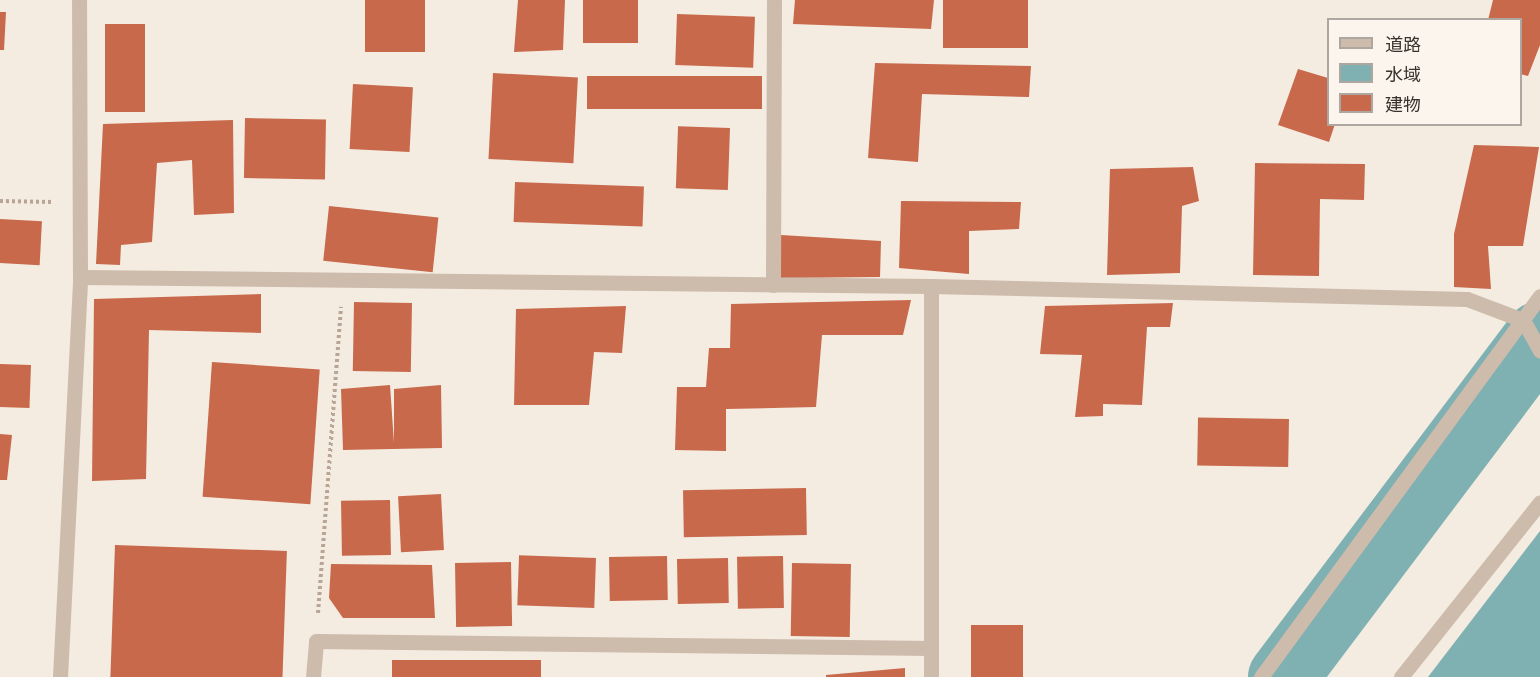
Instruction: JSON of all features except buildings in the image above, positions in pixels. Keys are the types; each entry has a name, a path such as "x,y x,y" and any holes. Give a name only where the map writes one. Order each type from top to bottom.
{"street":[{"path":"60,677 80,277 80,0"},
{"path":"773,285 774,0"},
{"path":"80,277 931,286 1467,299 1523,320 1540,351"},
{"path":"931,286 931,677"},
{"path":"1261,677 1540,296"},
{"path":"1401,677 1540,501"},
{"path":"313,677 316,641 931,648"}],"path":[{"path":"0,201 80,202"},
{"path":"316,641 343,280"}],"water":[{"path":"1540,531 1540,677 1428,677"}],"waterway":[{"path":"1283,677 1540,336"}]}
